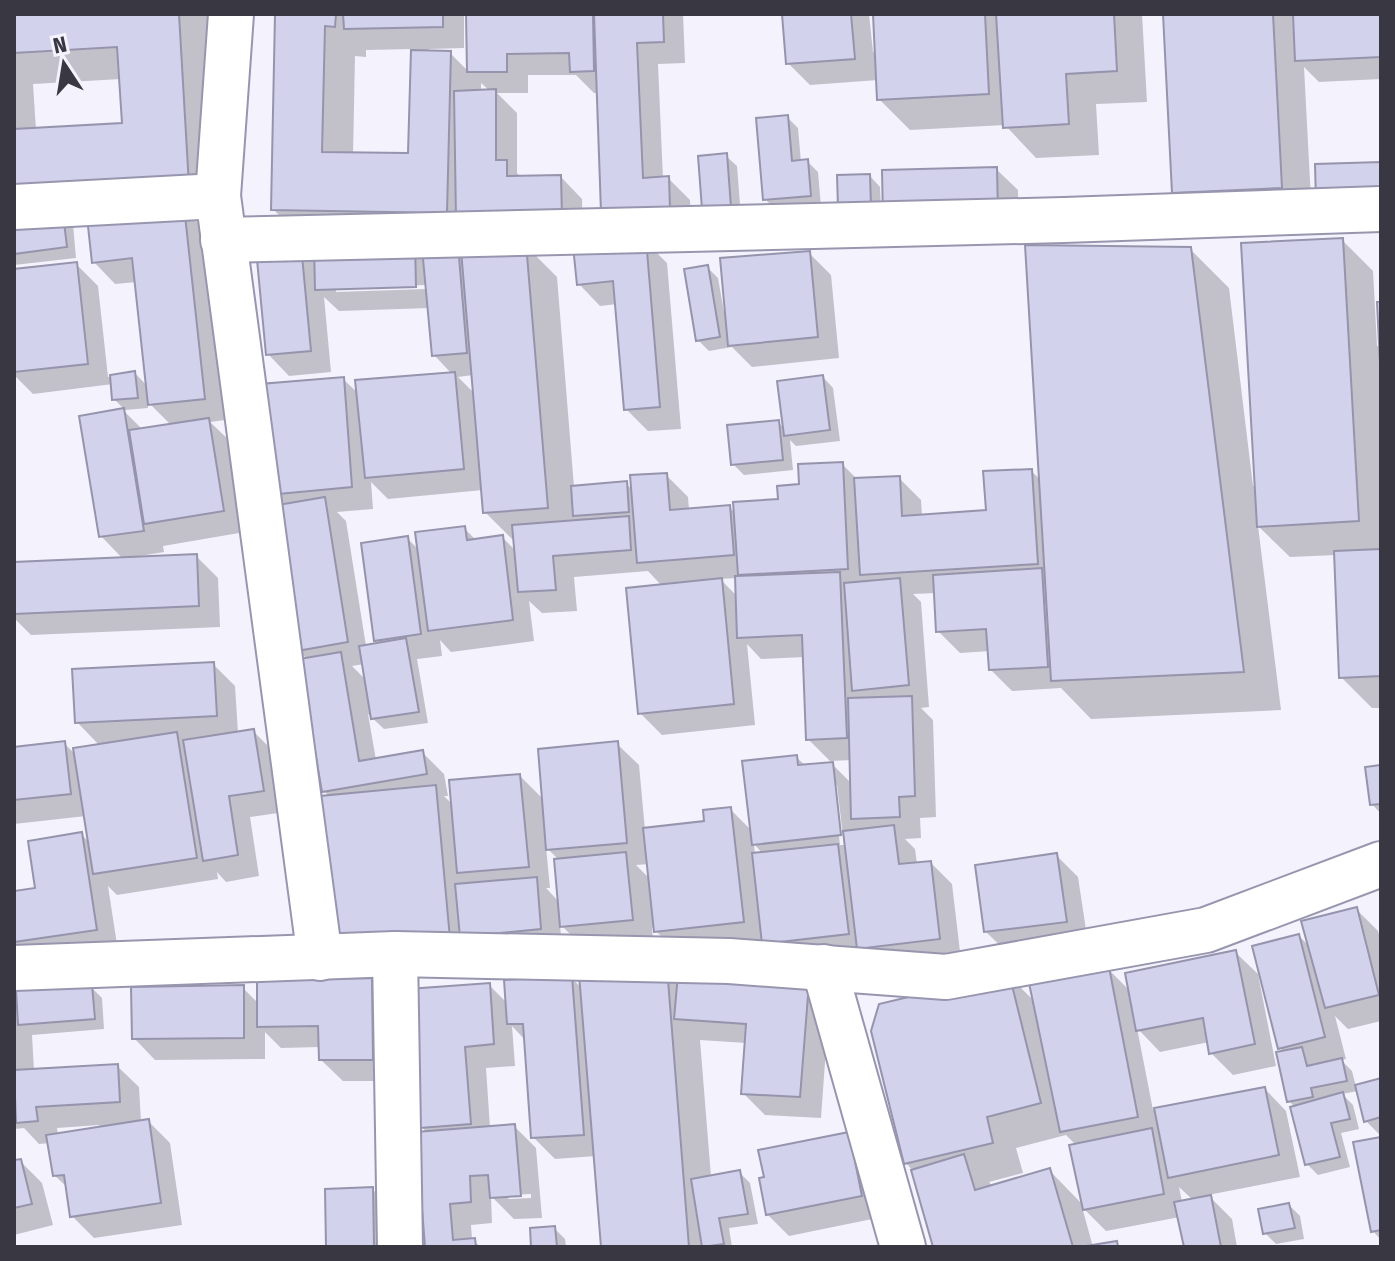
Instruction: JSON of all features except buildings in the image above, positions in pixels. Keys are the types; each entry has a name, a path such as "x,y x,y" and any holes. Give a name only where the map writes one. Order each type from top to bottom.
{"street":[{"path":"231,14 218,196 320,958"},
{"path":"14,207 218,196"},
{"path":"223,240 1064,220 1381,209"},
{"path":"14,968 395,954 729,961 946,977 1206,930 1381,864"},
{"path":"395,954 400,1247"},
{"path":"824,967 903,1247"}]}
